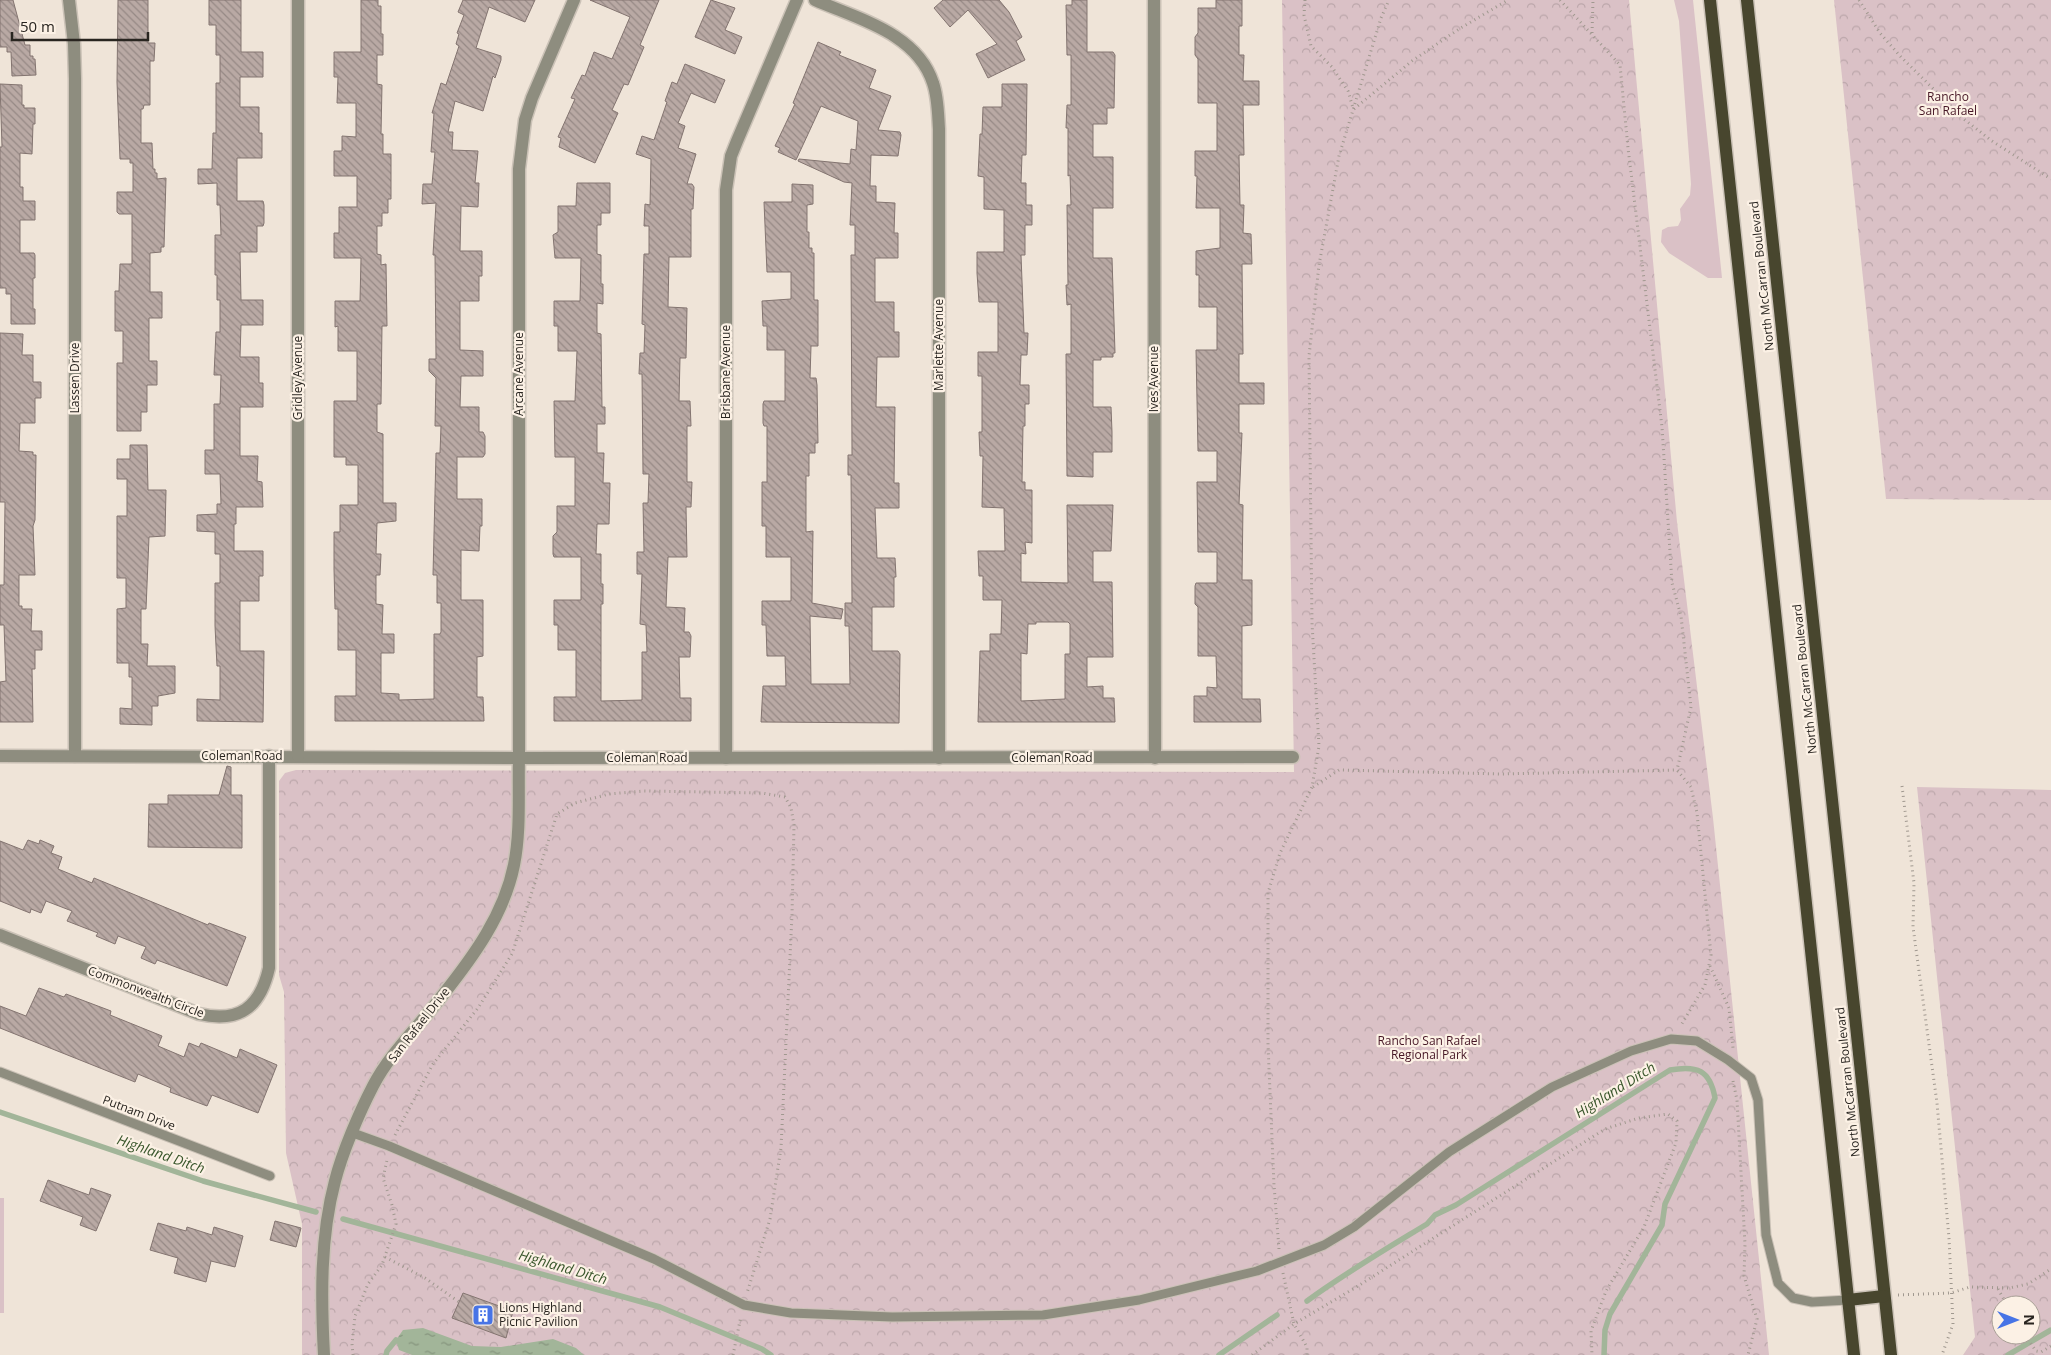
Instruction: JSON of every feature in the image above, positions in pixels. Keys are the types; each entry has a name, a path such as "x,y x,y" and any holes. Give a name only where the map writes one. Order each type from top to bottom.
{"main road":[{"name":"North McCarran Boulevard","path":"1710,0 1854,1355"},
{"name":"North McCarran Boulevard","path":"1747,0 1891,1355"},
{"path":"1848,1300 1884,1296"}],"street":[{"name":"Lassen Drive","path":"69,0 74,44 75,79 75,756"},
{"name":"Gridley Avenue","path":"298,0 298,756"},
{"name":"Arcane Avenue","path":"519,758 520,161 525,120 532,98 574,0"},
{"name":"Brisbane Avenue","path":"726,758 726,190 737,140 797,0"},
{"name":"Marlette Avenue","path":"815,0 890,33 915,51 927,68 934,84 937,101 939,129 939,758"},
{"name":"Ives Avenue","path":"1154,0 1155,758"},
{"name":"Coleman Road","path":"0,756 519,758 1293,757"},
{"name":"Commonwealth Circle","path":"0,934 199,1014 224,1017 232,1016 245,1010 258,999 266,983 269,968 269,756"},
{"name":"San Rafael Drive","path":"324,1355 324,1264 328,1219 335,1182 353,1133 374,1085 404,1041 480,948 502,902 514,865 518,826 519,758"}],"lane":[{"path":"353,1133 390,1146 654,1259 744,1305 792,1313 892,1317 1044,1316 1139,1300 1257,1271 1324,1245 1354,1227 1449,1152 1552,1087 1632,1051 1672,1039 1697,1041 1733,1064 1750,1078 1758,1100 1766,1236 1778,1283 1793,1298 1812,1302 1848,1300"},
{"name":"Putnam Drive","path":"0,1072 270,1176"}],"path":[{"path":"1305,0 1304,15 1311,46 1332,67 1348,91 1353,109"},
{"path":"1308,1355 1307,1347 1294,1324 1280,1262 1274,1185 1268,1045 1268,893 1280,853 1312,787 1318,746 1312,623 1309,356 1319,265 1339,156 1381,18 1389,0"},
{"path":"1353,109 1412,61 1459,29 1508,0"},
{"path":"1560,0 1620,65 1628,148 1662,427 1672,583 1680,616 1691,707 1678,770 1691,787 1697,813 1711,955 1705,985 1672,1039"},
{"path":"1592,34 1593,0"},
{"path":"1859,0 1880,33 1901,57 1965,120 1992,141 2051,179"},
{"path":"1312,787 1339,770 1501,774 1678,770"},
{"path":"1902,786 1914,883 1913,927 1937,1103 1949,1238 1952,1324 1942,1355"},
{"path":"353,1355 352,1344 355,1316 368,1284 382,1265 396,1224 383,1178 390,1146 433,1064 478,1008 512,954 557,814 575,803 609,794 635,792 762,793 785,797 792,808 794,825 792,915 781,1148 770,1219 744,1305 734,1346 734,1355"},
{"path":"1710,965 1729,1008 1733,1064 1732,1078 1738,1100 1745,1244 1744,1276 1757,1319 1748,1355"},
{"path":"1252,1355 1294,1324 1366,1281 1605,1129 1639,1118 1668,1114 1678,1121 1676,1143 1644,1227 1606,1291 1592,1331 1592,1355"},
{"path":"385,1257 404,1269 425,1278 459,1302"},
{"path":"1884,1296 1951,1293 1970,1287 2009,1288 2028,1284 2051,1269"},
{"path":"1998,1289 2001,1295"},
{"path":"2032,1345 2036,1351 2041,1352 2051,1346"}],"green space":[{"name":"Rancho San Rafael Regional Park","path":"1282,0 1629,0 1677,522 1713,818 1769,1355 302,1355 302,1224 286,1153 284,992 279,975 279,781 285,773 296,770 1294,772"},
{"path":"1674,0 1693,0 1722,278 1708,278 1669,253 1661,242 1662,230 1678,226 1681,220 1680,209 1690,195 1691,184 1679,21"},
{"name":"Rancho San Rafael","path":"1834,0 2051,0 2051,500 1886,499"},
{"path":"1917,787 2051,790 2051,1355 1963,1355 1975,1337"},
{"path":"0,1198 4,1198 4,1313 0,1313"}],"water":[{"path":"423,1328 472,1346 501,1347 553,1339 576,1348 584,1355 412,1355 399,1350 396,1340 403,1330"}],"building":[{"path":"0,0 13,0 25,45 30,45 30,56 33,56 33,59 35,59 36,75 12,76 11,52 7,52 7,47 0,47"},
{"path":"118,0 148,0 148,43 155,43 154,61 150,61 150,105 144,105 143,109 141,109 141,143 152,143 153,169 157,173 157,179 166,178 164,247 161,247 161,252 150,253 150,292 162,292 162,318 149,318 149,361 157,361 157,385 147,385 147,412 141,412 141,431 117,431 117,363 123,363 123,331 115,331 115,291 119,291 120,264 132,264 132,214 119,214 117,212 117,192 133,192 133,163 130,163 130,159 120,159 117,82"},
{"path":"209,0 241,0 241,52 263,52 263,77 240,77 240,107 259,107 259,133 262,133 262,158 237,158 237,201 263,201 264,205 263,226 257,226 257,252 240,252 241,300 263,300 263,325 241,325 240,357 259,357 259,383 263,383 263,407 240,407 240,456 258,456 257,481 262,482 263,507 236,507 234,551 263,551 263,576 259,576 259,601 240,601 240,651 264,651 263,722 197,721 197,699 220,700 220,666 217,666 215,626 215,583 220,583 220,554 215,554 215,532 197,531 197,515 217,514 217,504 221,504 220,474 205,474 205,450 214,450 214,404 220,404 221,375 214,375 216,332 220,332 220,300 217,300 217,275 215,275 215,235 221,235 220,205 217,205 217,183 198,184 198,169 212,169 213,133 216,133 216,83 220,83 220,55 216,55 216,25 209,25"},
{"path":"361,0 378,0 378,6 381,6 383,55 377,55 377,84 382,85 381,134 383,134 383,154 391,154 391,199 388,199 388,213 382,213 382,226 377,226 377,254 381,255 381,265 386,264 387,326 382,326 381,404 377,404 377,432 383,434 383,503 396,503 396,521 377,523 376,554 381,554 380,575 376,575 376,604 383,605 382,634 394,634 394,653 381,653 381,693 399,694 399,700 434,699 434,634 440,634 441,632 441,603 437,603 437,575 433,575 436,453 440,453 441,426 435,426 436,378 429,371 429,359 436,359 435,255 433,255 436,203 422,204 423,184 432,184 435,152 431,152 434,113 432,113 441,83 446,85 459,46 456,44 459,34 457,33 464,15 458,12 463,0 535,0 525,22 489,7 476,48 501,56 501,60 495,78 493,76 483,111 455,101 448,132 453,132 452,150 478,151 475,183 479,183 478,207 461,206 460,251 482,251 482,276 479,276 479,301 460,301 460,350 483,351 483,376 461,376 460,407 479,407 479,432 483,432 485,436 485,454 483,457 457,457 457,499 482,499 482,526 480,526 479,551 461,550 461,600 483,600 483,656 477,657 477,697 483,697 484,721 335,721 335,696 356,696 356,650 338,650 338,609 335,609 334,532 340,532 340,505 358,505 358,465 346,465 346,457 334,457 334,401 357,401 357,351 338,351 338,326 335,327 335,301 360,301 361,258 334,258 334,233 339,233 339,207 357,207 357,176 334,176 334,151 342,151 342,136 356,137 356,103 337,103 338,77 334,77 334,52 361,52"},
{"path":"590,0 659,0 640,45 644,47 628,85 624,84 612,110 618,113 595,163 559,147 561,138 558,137 575,99 571,98 582,75 585,76 594,52 612,59 630,17"},
{"path":"711,0 735,8 725,30 742,37 735,54 695,37"},
{"path":"943,0 999,0 1009,12 1022,37 1016,41 1025,60 988,78 976,54 997,44 968,10 950,27 934,8"},
{"path":"1072,0 1087,0 1087,52 1113,52 1115,55 1114,108 1107,108 1107,124 1093,124 1093,157 1113,157 1113,208 1093,208 1093,258 1112,258 1115,353 1113,353 1113,357 1101,357 1101,360 1093,360 1093,407 1111,407 1112,452 1093,452 1093,477 1067,476 1066,354 1071,354 1071,304 1067,305 1066,285 1068,285 1067,205 1071,205 1070,175 1068,176 1068,128 1066,128 1067,105 1071,105 1071,55 1067,55 1066,5 1072,5"},
{"path":"1216,0 1242,0 1242,26 1239,26 1239,55 1244,55 1243,81 1259,81 1259,105 1243,105 1244,155 1239,155 1240,205 1244,205 1243,233 1251,234 1252,264 1242,264 1243,354 1239,354 1239,383 1264,383 1264,404 1239,404 1239,433 1242,433 1239,504 1243,505 1242,580 1252,580 1252,625 1242,626 1242,699 1260,699 1261,722 1194,722 1194,696 1207,696 1207,687 1217,688 1216,656 1198,656 1198,607 1195,604 1196,583 1217,583 1217,552 1198,552 1197,482 1217,482 1217,451 1198,451 1196,350 1217,350 1217,307 1199,307 1199,275 1196,275 1196,251 1220,248 1220,208 1196,208 1197,176 1195,176 1195,151 1217,151 1217,103 1198,103 1198,59 1195,55 1195,37 1198,33 1198,8 1216,8"},
{"path":"818,42 841,52 839,55 876,70 869,88 891,96 878,130 900,132 901,135 898,156 871,155 870,186 876,186 876,202 895,203 894,233 898,233 898,258 875,258 875,302 894,302 894,332 899,332 899,357 877,357 876,407 895,407 894,483 899,483 899,508 875,508 877,558 895,558 896,577 894,577 894,607 872,607 872,651 898,651 900,654 899,723 761,722 763,686 786,686 785,656 767,656 766,625 762,625 762,601 791,601 791,557 766,557 766,526 762,526 762,482 767,482 767,426 764,426 763,423 763,404 764,401 785,401 785,350 767,350 767,326 763,326 762,301 791,299 791,272 767,272 764,202 792,202 792,184 813,185 813,204 807,205 807,232 809,232 809,248 812,248 812,253 814,253 814,300 818,300 818,346 811,346 810,378 816,378 817,385 818,443 815,443 815,453 809,453 809,476 806,476 806,532 813,531 812,603 843,609 841,619 810,616 811,684 850,684 849,626 845,626 845,603 852,603 851,475 848,475 848,455 852,455 851,255 855,255 855,225 850,225 852,183 844,182 798,161 799,159 850,164 851,149 856,150 858,121 821,106 796,160 778,152 780,148 775,146 795,104 793,103"},
{"path":"685,64 725,80 715,103 691,93 678,123 685,126 678,148 696,154 687,184 692,184 694,187 693,209 691,209 691,257 669,257 668,307 687,308 686,358 680,358 679,401 690,401 691,426 687,426 687,482 692,482 691,507 686,507 687,557 668,557 666,607 685,608 684,632 689,632 691,636 690,657 679,657 680,698 691,698 691,721 554,721 554,697 576,697 576,650 558,650 558,625 554,625 554,600 581,600 581,557 554,557 553,554 553,536 557,532 557,506 575,506 575,457 555,457 554,401 575,401 577,351 558,351 558,326 554,326 554,301 580,301 581,258 555,258 553,235 558,232 558,206 576,206 577,183 610,183 610,213 601,213 601,225 597,225 597,254 601,255 603,304 597,303 597,333 601,334 602,407 605,407 605,424 597,424 597,453 604,453 603,483 610,483 609,524 597,524 596,554 601,554 601,584 603,584 603,604 601,604 601,701 642,700 642,652 647,652 646,625 640,624 642,574 637,574 637,552 644,552 643,503 648,503 649,474 643,474 642,374 639,374 640,353 644,353 645,325 642,324 644,254 649,254 649,226 644,226 645,204 650,205 651,159 636,154 642,136 654,140 672,82 677,84"},
{"path":"0,84 22,85 22,105 24,105 24,108 35,108 32,154 20,153 20,187 23,187 23,201 35,201 35,220 20,220 20,253 34,253 35,255 33,309 35,309 35,324 11,324 11,294 6,294 6,288 0,288 0,147 2,147"},
{"path":"1002,84 1027,84 1026,155 1022,155 1021,183 1026,183 1026,205 1032,205 1032,225 1025,225 1025,255 1021,255 1024,333 1028,333 1027,355 1021,355 1020,385 1029,385 1029,404 1025,404 1025,426 1023,426 1022,482 1025,482 1025,490 1032,490 1032,543 1025,542 1026,554 1021,553 1021,582 1068,583 1067,505 1113,505 1111,551 1093,551 1093,582 1112,582 1113,657 1087,657 1087,687 1103,686 1103,698 1114,698 1115,722 978,722 980,651 990,651 990,634 1001,634 1002,600 983,600 983,576 979,576 978,551 1005,551 1004,508 982,507 983,456 980,456 979,432 982,432 982,376 978,376 978,352 998,352 998,302 979,302 977,273 977,252 1004,252 1004,210 984,209 984,177 978,176 983,107 1002,107","holes":["1036,622 1068,622 1070,624 1070,654 1065,654 1065,699 1021,701 1021,653 1027,654 1028,624 1036,624"]},
{"path":"0,333 23,334 22,355 33,355 33,382 41,382 41,398 35,398 35,423 20,423 19,451 33,452 33,455 36,455 35,520 33,526 35,575 19,575 19,606 22,606 22,609 32,609 31,631 42,631 42,650 35,650 35,669 32,669 33,722 0,722 0,682 6,681 4,625 0,625 0,585 4,585 5,502 0,502"},
{"path":"130,445 147,445 148,490 166,490 165,536 149,537 146,609 141,609 141,644 148,644 147,666 175,666 175,693 158,696 158,706 152,706 152,725 120,724 120,708 132,709 132,677 129,677 129,663 117,663 117,609 126,608 126,578 117,578 117,516 127,516 127,479 117,479 117,459 130,459"},
{"path":"227,766 231,767 231,795 242,795 242,848 148,847 149,804 168,804 168,795 219,795"},
{"path":"28,840 39,844 40,840 54,846 51,853 62,857 58,869 92,883 94,878 208,925 209,923 246,937 227,986 157,960 155,964 141,958 146,947 118,936 115,944 96,936 98,933 67,921 72,911 46,901 41,913 31,909 30,913 0,901 0,841 23,850"},
{"path":"39,988 64,997 66,994 111,1011 110,1015 162,1036 158,1046 184,1057 189,1043 199,1047 201,1043 237,1058 240,1049 277,1065 258,1113 212,1095 207,1106 170,1092 171,1088 138,1074 135,1082 0,1028 0,1006 26,1016"},
{"path":"48,1180 89,1195 91,1188 111,1195 96,1231 80,1225 83,1217 40,1201"},
{"path":"275,1221 301,1228 296,1247 270,1240"},
{"path":"158,1223 186,1231 187,1227 212,1235 214,1227 243,1236 235,1267 211,1261 206,1282 174,1273 178,1258 150,1250"},
{"name":"Lions Highland Picnic Pavilion","path":"463,1293 513,1311 506,1338 452,1318"}],"waterway":[{"name":"Highland Ditch","path":"1307,1301 1427,1224 1435,1215 1456,1205 1670,1070 1695,1069 1710,1081 1715,1098 1665,1204 1662,1225 1610,1314 1605,1330 1604,1355"},
{"name":"Highland Ditch","path":"0,1112 203,1181 316,1212"},
{"name":"Highland Ditch","path":"343,1219 660,1307 762,1349 771,1355"},
{"name":"Highland Ditch","path":"1219,1355 1277,1315"},
{"name":"Highland Ditch","path":"2008,1355 2051,1330"},
{"path":"386,1355 396,1340"}],"place":[{"name":"Lions Highland Picnic Pavilion","path":"483,1315"}]}
